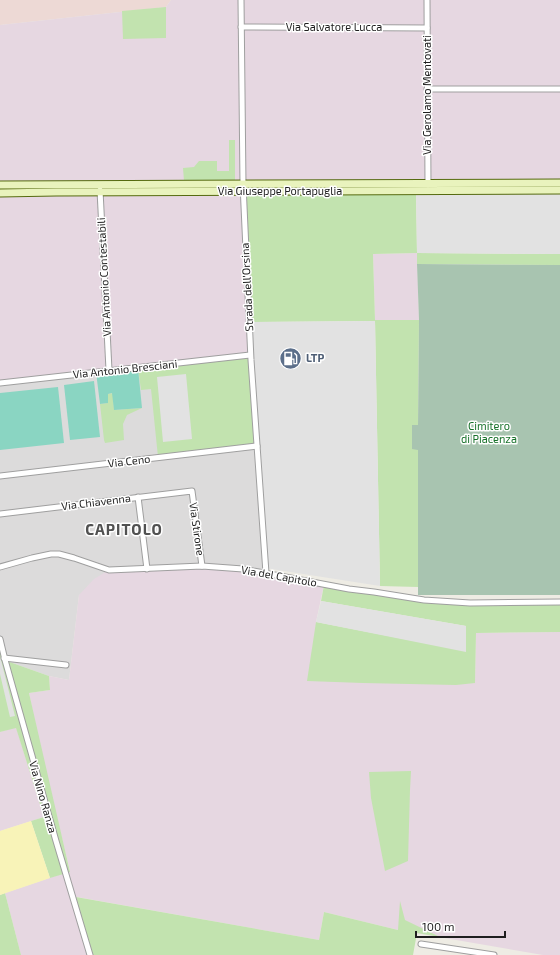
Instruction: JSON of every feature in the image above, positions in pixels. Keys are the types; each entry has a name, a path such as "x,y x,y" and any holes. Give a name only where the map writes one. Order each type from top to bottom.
{"main road":[{"name":"Via Giuseppe Portapuglia","path":"0,185 100,188 243,188 428,187 560,183"},
{"name":"Via Giuseppe Portapuglia","path":"428,187 560,190"},
{"name":"Via Giuseppe Portapuglia","path":"0,193 56,192 100,188"}],"street":[{"name":"Strada dell'Orsina","path":"241,0 243,188 250,355 266,573"},
{"name":"Via Gerolamo Mentovati","path":"427,0 428,187"},
{"name":"Via Salvatore Lucca","path":"241,27 427,28"},
{"path":"427,89 560,89"},
{"name":"Via Antonio Contestabili","path":"100,188 109,370"},
{"name":"Via Antonio Bresciani","path":"0,383 250,355"},
{"name":"Via Ceno","path":"0,476 257,446"},
{"name":"Via Chiavenna","path":"0,514 192,491"},
{"name":"Via Stirone","path":"192,491 202,566"},
{"path":"138,498 147,569"},
{"name":"Via del Capitolo","path":"0,567 52,554 59,554 109,570 202,566 243,569 349,589 424,600 470,603 560,602"},
{"name":"Via Nino Ranza","path":"0,639 4,658 56,841 90,955"},
{"path":"4,658 66,665"},
{"path":"421,944 494,955"}],"shaded area":[{"path":"0,0 171,0 166,7 0,25"},
{"path":"171,0 560,0 560,181 427,187 243,187 251,355 0,384 0,25 166,7"},
{"path":"560,190 560,254 417,253 416,191"},
{"path":"417,253 419,320 375,321 373,254"},
{"path":"375,321 380,586 265,568 249,322"},
{"path":"251,355 266,573 79,595 69,680 49,676 4,660 0,642 0,384"},
{"path":"186,374 192,439 163,442 157,377"},
{"path":"204,567 242,570 324,585 316,622 475,683 476,633 560,632 560,955 543,955 398,930 324,912 319,940 77,897 90,955 21,955 5,893 70,871 44,765 29,693 50,690 49,676 69,680 79,595 94,579 109,570"},
{"path":"321,601 466,626 466,652 316,622"},
{"path":"0,656 15,716 10,717 0,674"},
{"path":"16,727 44,817 0,831 0,732"}],"green space":[{"path":"166,7 166,38 123,39 122,11"},
{"path":"229,140 235,140 235,180 184,181 183,168 194,167 199,161 217,161 217,171 229,171"},
{"path":"416,191 417,253 373,254 375,320 419,320 418,425 412,425 413,449 418,449 418,587 380,586 375,321 249,322 243,192"},
{"path":"417,253 560,254 560,265 417,264"},
{"name":"Cimitero di Piacenza","path":"417,264 560,265 560,595 418,595 418,450 412,449 412,425 418,425 419,320"},
{"path":"250,355 257,446 158,457 151,389 141,390 138,368"},
{"path":"138,368 142,408 114,410 112,393 108,394 108,403 100,404 96,372"},
{"path":"94,381 100,437 70,440 64,385"},
{"path":"58,387 64,443 0,450 0,393"},
{"path":"113,393 114,410 142,408 127,415 123,424 124,440 105,443 100,404 108,403 108,394"},
{"path":"324,585 467,605 560,605 560,632 476,633 475,683 456,685 307,681 316,622 466,651 466,626 321,601"},
{"path":"0,642 4,660 49,676 50,690 29,693 70,872 50,878 31,821 44,817 16,728 0,732"},
{"path":"411,771 408,861 385,871 371,798 369,772"},
{"path":"5,893 21,955 0,955 0,895"},
{"path":"76,897 319,940 324,912 398,930 400,901 405,920 440,937 417,933 413,955 90,955"}],"sand":[{"path":"31,821 50,878 0,895 0,831"}],"place":[{"name":"LTP","path":"290,358"}],"district":[{"name":"CAPITOLO","path":"124,530"}]}
